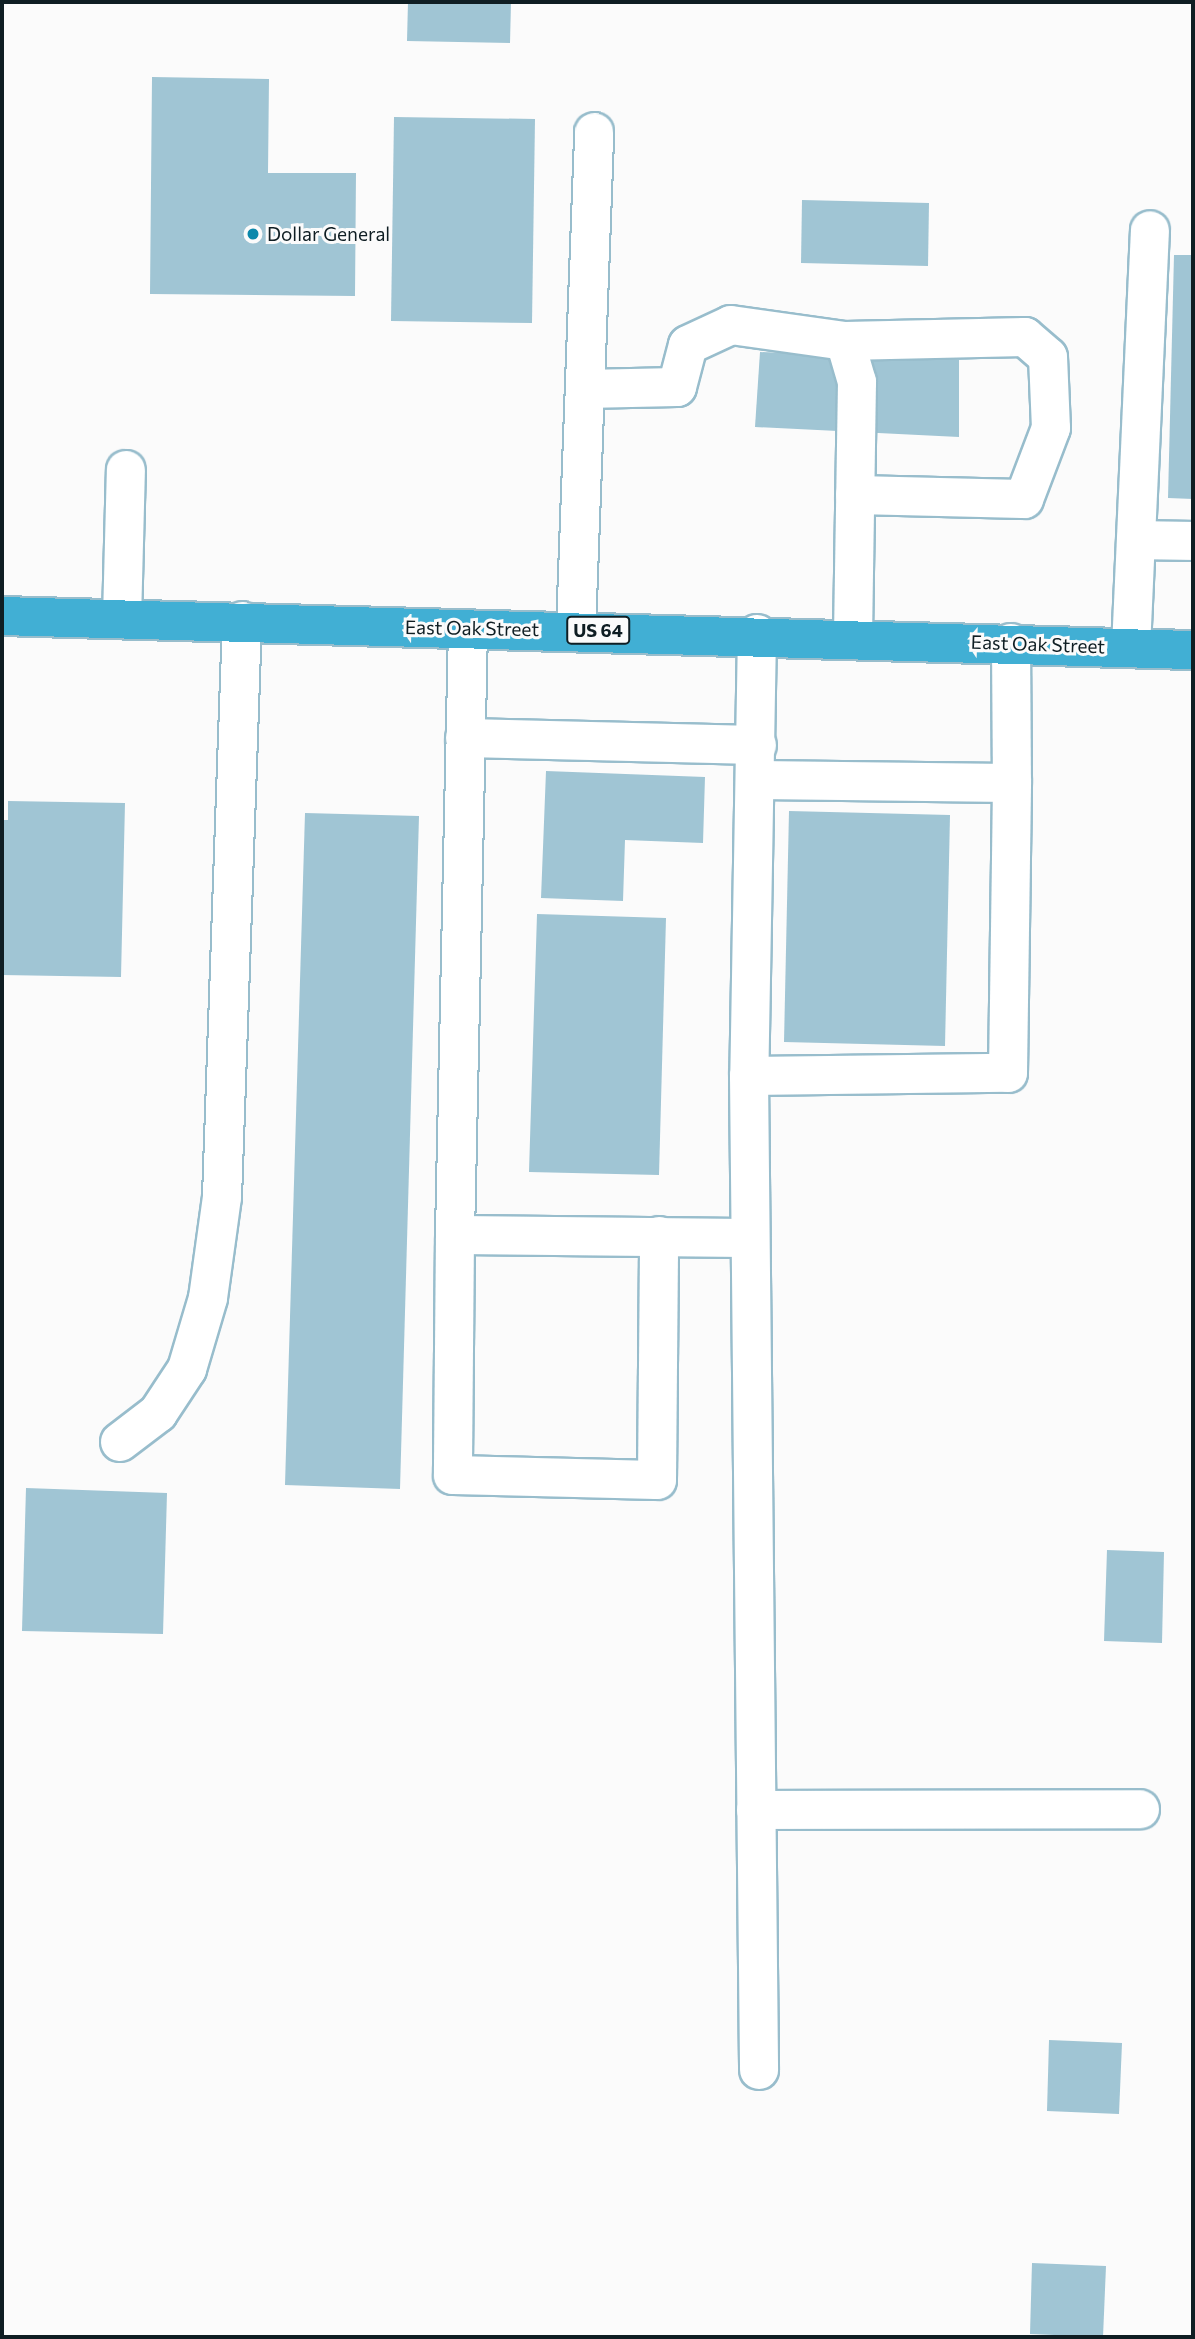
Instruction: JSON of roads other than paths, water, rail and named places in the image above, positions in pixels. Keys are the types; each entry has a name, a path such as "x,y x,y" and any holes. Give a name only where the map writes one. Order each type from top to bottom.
{"highway":[{"name":"East Oak Street","path":"2,616 757,634 1193,650"}],"lane":[{"path":"576,629 594,132"},
{"path":"1131,648 1150,230"},
{"path":"585,389 677,387 688,345 732,325 845,341 1025,337 1048,357 1051,428 1024,499 855,495"},
{"path":"845,341 857,382 853,637"},
{"path":"122,619 125,470"},
{"path":"1136,540 1193,541"},
{"path":"120,1442 158,1413 187,1369 208,1297 222,1197 242,621"},
{"path":"468,629 455,1235 453,1475 657,1480 659,1236"},
{"path":"757,634 749,1076 749,1238 759,2070"},
{"path":"749,1076 1008,1073 1011,643"},
{"path":"465,738 1012,783"},
{"path":"455,1235 749,1238"},
{"path":"756,1810 1140,1809"}],"place":[{"name":"Dollar General","path":"253,234"}]}
